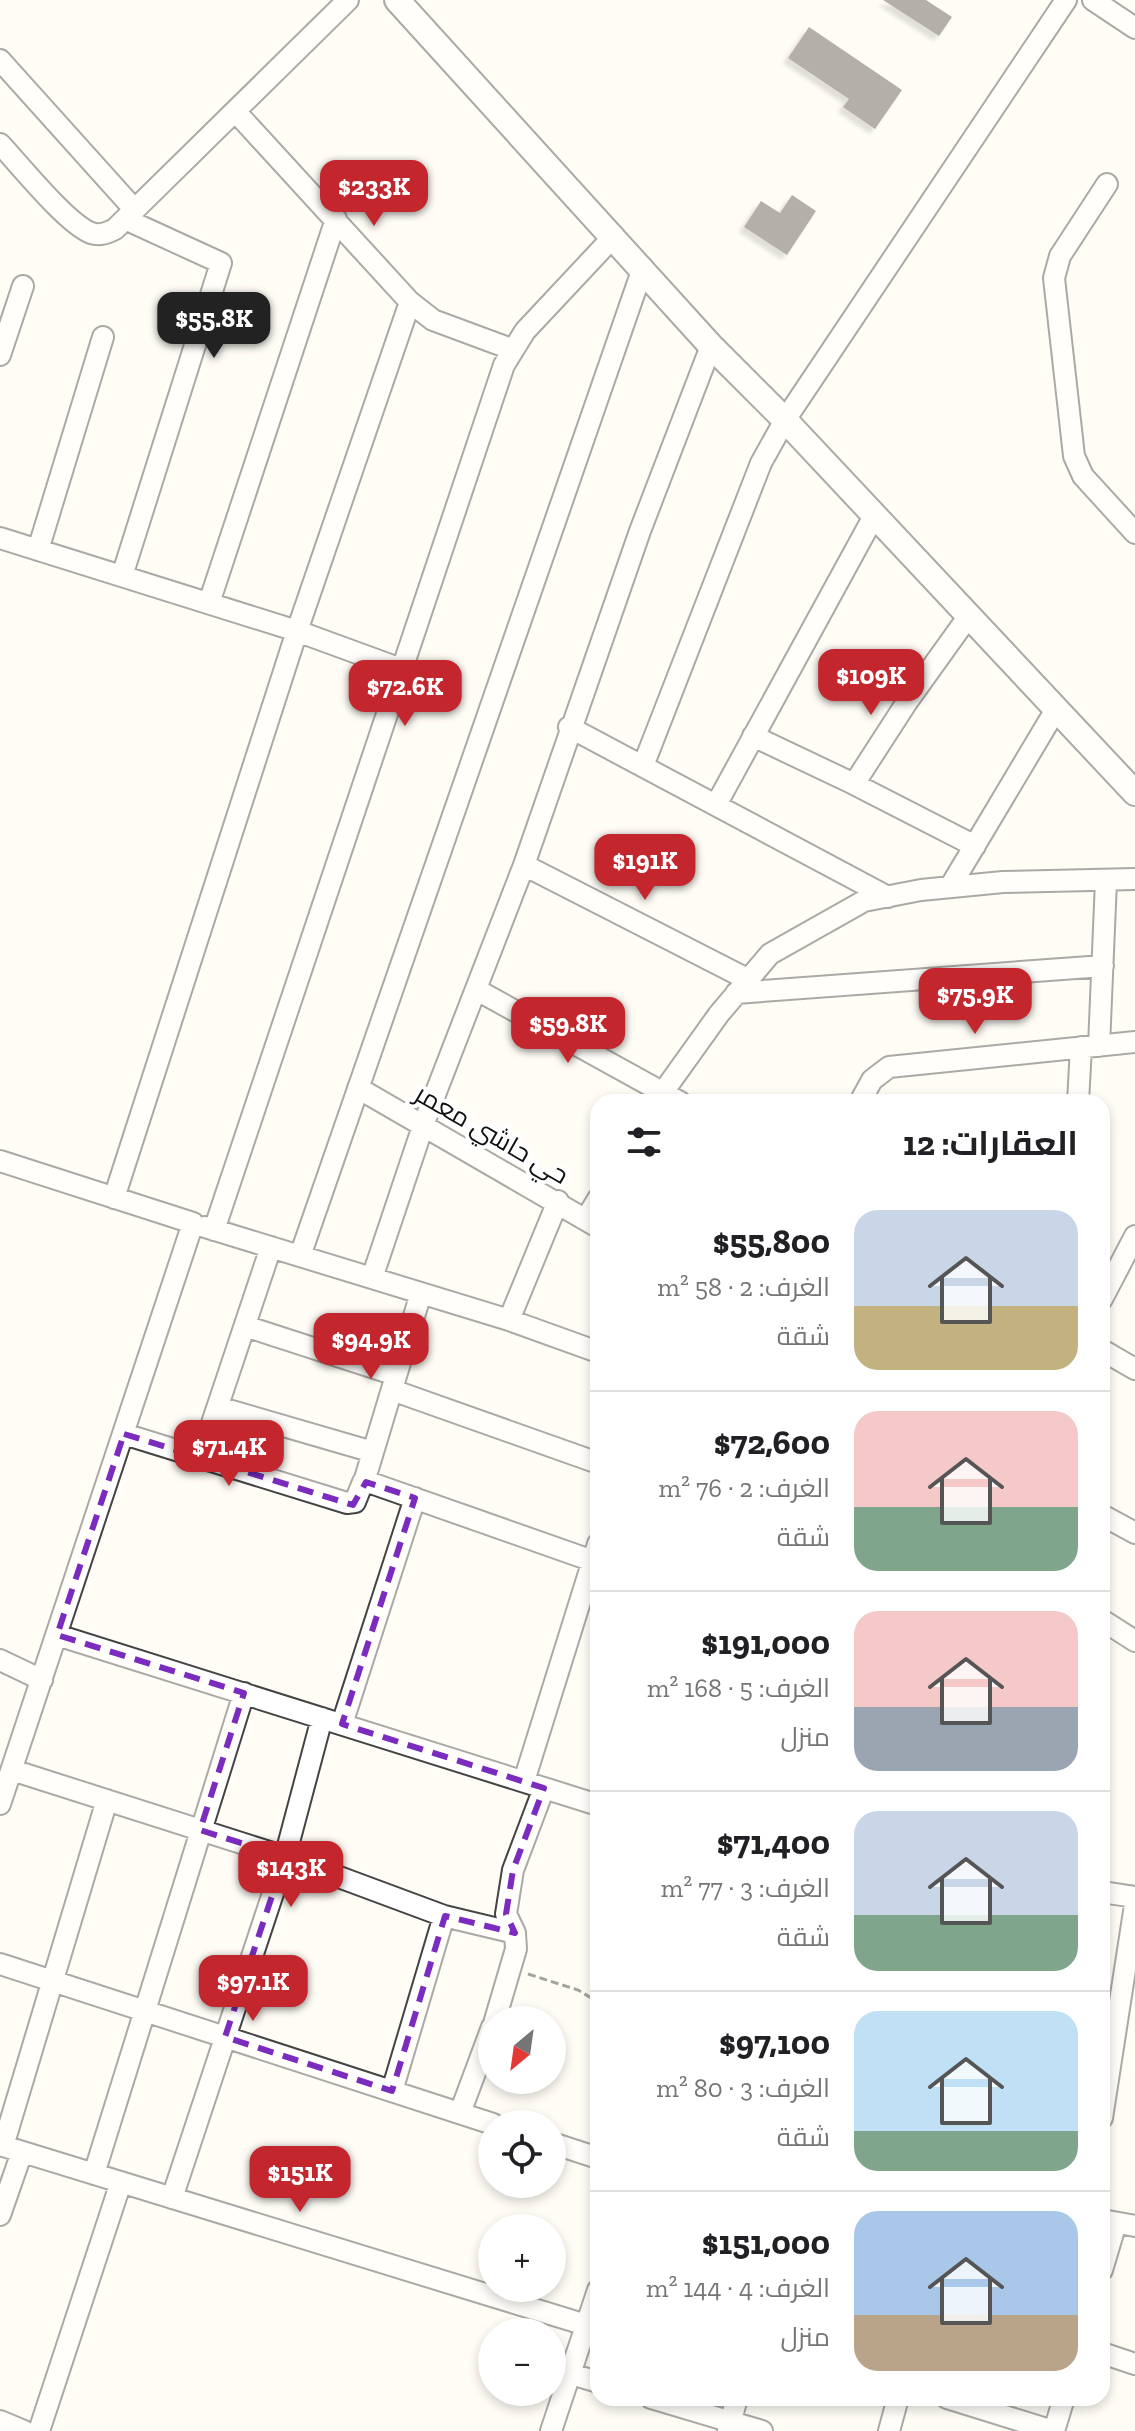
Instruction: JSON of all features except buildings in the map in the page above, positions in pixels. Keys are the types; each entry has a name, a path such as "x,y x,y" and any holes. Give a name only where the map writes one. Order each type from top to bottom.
{"street":[{"path":"0,144 74,222 91,233 103,234 130,214 348,0"},
{"path":"397,0 711,346 785,420 1135,793"},
{"path":"643,766 761,463 785,420 1066,0"},
{"path":"1093,0 1135,28"},
{"path":"0,60 130,214 221,263 122,576"},
{"path":"235,111 410,302 433,320 511,349"},
{"path":"1107,184 1060,256 1054,278 1074,456 1083,476 1135,533"},
{"path":"209,603 336,219"},
{"path":"214,1230 511,349 614,236"},
{"path":"300,1256 643,268"},
{"path":"0,355 23,286"},
{"path":"114,1198 297,631 410,302"},
{"path":"38,550 103,337"},
{"path":"372,1278 424,1123 524,865 569,727 711,346"},
{"path":"716,805 874,516"},
{"path":"0,538 297,631 401,669"},
{"path":"854,784 907,702 968,617"},
{"path":"950,887 1055,711"},
{"path":"569,727 888,897"},
{"path":"753,736 975,846"},
{"path":"524,865 741,986 1103,966"},
{"path":"669,1094 741,986 787,942 864,901 950,887 1135,879"},
{"path":"1080,1094 1103,966 1106,881"},
{"path":"477,990 659,1094"},
{"path":"864,1094 872,1080 889,1067 1135,1042"},
{"name":"حي حاشي معمر","path":"358,1088 424,1123 590,1222"},
{"path":"0,1161 509,1320 590,1349"},
{"path":"509,1320 558,1201"},
{"path":"0,1804 193,1223"},
{"path":"1110,1284 1135,1236"},
{"path":"201,1456 271,1247"},
{"path":"124,1434 347,1503 355,1502 364,1482 421,1293"},
{"path":"245,1326 590,1460"},
{"path":"1110,1355 1135,1369"},
{"path":"218,1407 373,1452"},
{"path":"364,1482 590,1551"},
{"path":"342,1724 415,1498"},
{"path":"1110,1519 1135,1533"},
{"path":"499,2006 516,1949 515,1933 506,1914 513,1870 590,1572"},
{"path":"1110,1625 1135,1641"},
{"path":"57,1635 590,1802"},
{"path":"0,1660 42,1680"},
{"path":"94,2174 244,1693"},
{"path":"172,2198 285,1857 322,1718"},
{"path":"12,1770 285,1857 444,1916 515,1933"},
{"path":"0,2215 8,2148 51,1980 107,1800"},
{"path":"1110,1893 1135,1897"},
{"path":"1110,2030 1135,1905"},
{"path":"392,2091 444,1916"},
{"path":"0,1964 478,2119"},
{"path":"460,2113 478,2065"},
{"path":"8,2148 586,2325"},
{"path":"566,2148 590,2155"},
{"path":"39,2431 121,2182"},
{"path":"1110,2246 1118,2223"},
{"path":"551,2431 590,2313"},
{"path":"1110,2356 1135,2364"},
{"path":"571,2374 590,2380"},
{"path":"673,2406 729,2426 762,2431"},
{"path":"729,2426 735,2406"},
{"path":"889,2431 896,2406"},
{"path":"973,2406 1053,2431 1061,2406"},
{"path":"0,2421 24,2431"}],"path":[{"path":"511,1968 578,1990 590,1997"}],"highlighted area":[{"path":"124,1434 353,1505 366,1482 415,1498 342,1724 544,1788 513,1870 506,1914 515,1933 445,1916 392,2091 225,2037 285,1857 200,1830 244,1693 57,1635"}]}
